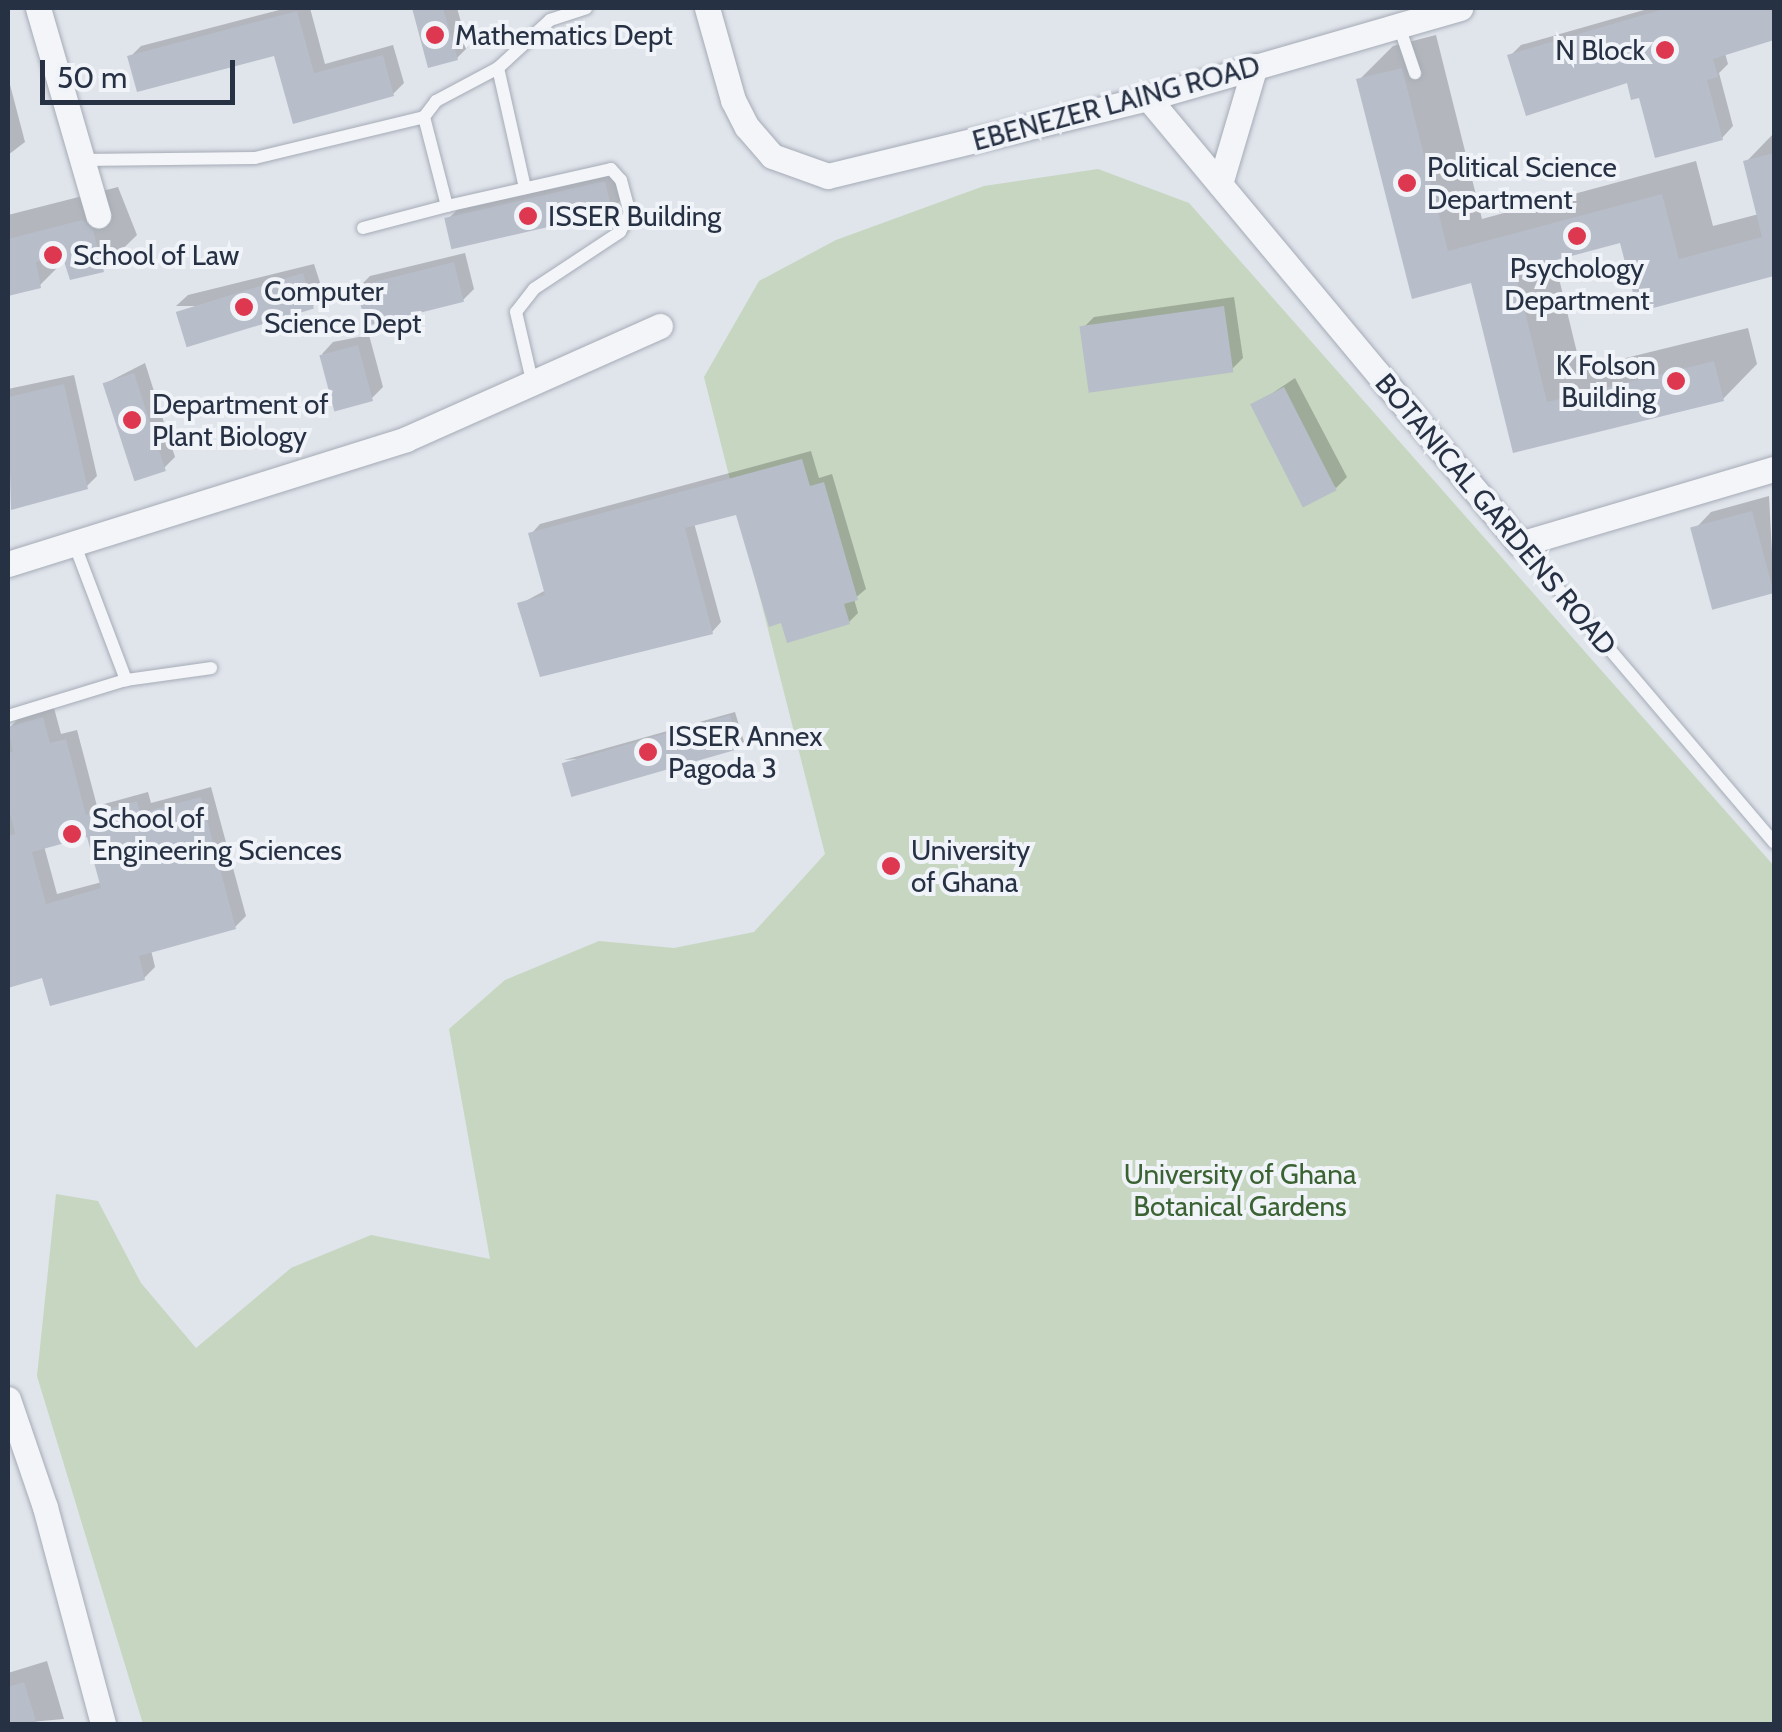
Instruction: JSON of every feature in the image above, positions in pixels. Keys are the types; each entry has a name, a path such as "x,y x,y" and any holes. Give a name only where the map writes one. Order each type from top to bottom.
{"street":[{"path":"38,8 98,215"},
{"name":"EBENEZER LAING ROAD","path":"707,8 733,100 772,156 828,176 1148,98 1460,8"},
{"path":"1220,184 1255,66"},
{"name":"BOTANICAL GARDENS ROAD","path":"1148,98 1520,544"},
{"path":"8,564 406,439 660,326"},
{"path":"1520,544 1774,470"},
{"path":"8,1398 46,1507 102,1724"}],"lane":[{"path":"82,160 255,158 424,117 436,101 498,68 550,20 586,8"},
{"path":"1399,26 1415,74"},
{"path":"498,68 526,188"},
{"path":"424,117 447,206"},
{"path":"363,228 611,168 630,213 620,232 534,289 516,312 532,382"},
{"path":"74,543 126,680"},
{"name":"BOTANICAL GARDENS ROAD","path":"1520,544 1774,842"},
{"path":"8,716 126,680 210,668"}],"green space":[{"name":"University of Ghana Botanical Gardens","path":"1098,169 1189,203 1774,866 1774,1724 143,1724 37,1376 56,1194 98,1201 141,1283 196,1348 291,1268 371,1235 490,1259 449,1029 505,980 599,941 674,948 754,932 825,854 704,377 759,281 836,240 984,186"}],"building":[{"name":"Mathematics Dept","path":"412,8 443,8 458,60 428,68"},
{"path":"1667,8 1774,8 1774,40 1713,59 1718,77 1707,80 1723,140 1655,158 1639,98 1631,100 1627,83 1526,116 1507,55"},
{"path":"297,11 314,73 383,55 394,96 293,124 274,56 137,92 127,56"},
{"path":"1402,68 1448,251 1662,194 1679,259 1762,237 1743,161 1774,153 1774,276 1638,312 1620,243 1515,271 1547,402 1714,361 1724,401 1513,453 1471,283 1412,299 1356,79"},
{"name":"ISSER Building","path":"605,181 612,212 451,249 444,218"},
{"name":"School of Law","path":"82,220 93,230 104,272 70,280 62,255 36,262 41,288 8,296 8,239"},
{"path":"454,262 464,302 366,326 356,286"},
{"name":"Computer Science Dept","path":"303,273 314,308 187,347 176,312"},
{"path":"1224,306 1233,372 1089,393 1079,326"},
{"path":"358,345 373,401 334,411 319,355"},
{"name":"Department of Plant Biology","path":"134,373 166,471 134,481 103,383"},
{"path":"64,384 88,489 11,510 8,397"},
{"path":"1284,387 1337,490 1303,508 1250,404"},
{"path":"802,459 810,486 824,482 858,600 844,604 850,624 787,643 781,623 769,627 736,515 685,528 713,634 540,677 517,603 545,595 528,533"},
{"path":"1752,511 1774,593 1712,610 1690,528"},
{"path":"730,715 740,749 571,797 562,763"},
{"name":"School of Engineering Sciences","path":"43,717 50,743 66,739 86,815 137,801 140,813 201,797 236,929 139,956 145,980 50,1006 42,978 8,988 8,836 15,834 8,805 8,753 13,752 8,727","holes":["87,837 101,888 46,904 32,852"]},
{"path":"24,1682 37,1724 8,1724 8,1687"}],"place":[{"name":"Mathematics Dept","path":"435,35"},
{"name":"N Block","path":"1665,50"},
{"name":"Political Science Department","path":"1407,183"},
{"name":"ISSER Building","path":"528,216"},
{"name":"Psychology Department","path":"1577,236"},
{"name":"School of Law","path":"53,255"},
{"name":"Computer Science Dept","path":"244,307"},
{"name":"K Folson Building","path":"1676,381"},
{"name":"Department of Plant Biology","path":"132,420"},
{"name":"ISSER Annex Pagoda 3","path":"648,752"},
{"name":"School of Engineering Sciences","path":"72,834"},
{"name":"University of Ghana","path":"891,866"}]}
